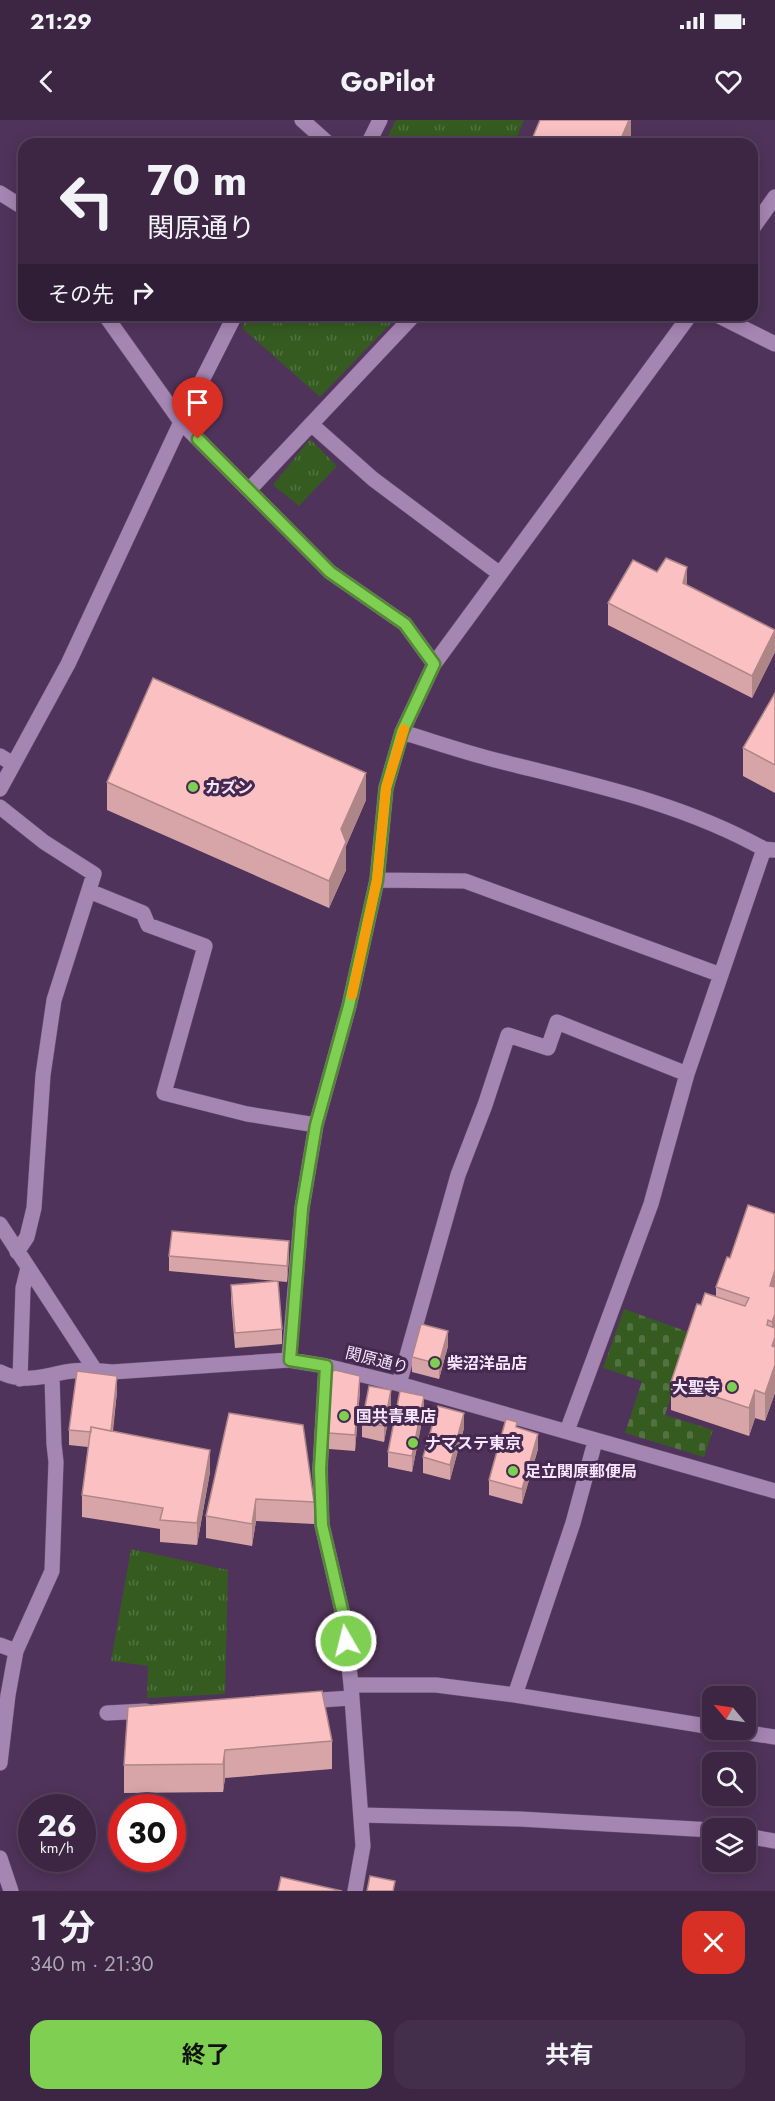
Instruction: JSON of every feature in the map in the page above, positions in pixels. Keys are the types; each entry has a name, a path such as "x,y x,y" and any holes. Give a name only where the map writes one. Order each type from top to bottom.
{"street":[{"path":"302,120 322,138"},
{"path":"371,138 380,120"},
{"path":"0,193 18,204"},
{"path":"758,221 775,197"},
{"path":"109,321 181,422 330,572 405,624 434,664"},
{"path":"0,789 6,760 68,664 181,422 232,321"},
{"path":"249,490 408,321"},
{"path":"290,1360 302,1208 316,1125 349,1006 377,880 386,788 402,732 434,664 686,321"},
{"path":"729,321 775,344"},
{"path":"311,424 373,479 500,574"},
{"path":"402,732 496,761 597,784 683,811 770,849 721,975 687,1074 651,1204 567,1431"},
{"path":"0,807 44,842 94,874 54,1000 43,1075 34,1208 27,1237 17,1252"},
{"path":"377,880 465,881 721,975"},
{"path":"89,891 143,913 148,925 205,946 164,1093 247,1114 316,1125"},
{"path":"399,1384 458,1175 485,1105 507,1035 548,1048 557,1022 687,1074"},
{"path":"0,1224 95,1370"},
{"path":"0,1372 20,1379 23,1288 28,1268"},
{"name":"関原通り","path":"20,1379 95,1370 112,1372 290,1360 326,1366 399,1384 775,1491"},
{"path":"326,1366 320,1469 322,1525 344,1619 351,1692 363,1846 355,1891"},
{"path":"0,1763 16,1651 52,1571 56,1462 52,1376"},
{"path":"515,1695 573,1523 593,1449"},
{"path":"0,1645 16,1651"},
{"path":"293,1701 351,1692 436,1685 515,1695 702,1725"},
{"path":"107,1713 165,1709"},
{"path":"756,1734 775,1737"},
{"path":"361,1815 531,1819 702,1829"},
{"path":"756,1838 775,1841"},
{"path":"1,1865 11,1891"}],"green space":[{"path":"396,120 524,120 516,138 387,138"},
{"path":"245,321 393,321 320,397 242,328"},
{"path":"310,439 337,466 299,506 273,485"},
{"path":"624,1309 691,1333 665,1415 713,1430 704,1457 625,1433 642,1381 603,1368"},
{"path":"131,1549 228,1570 225,1694 147,1698 148,1666 111,1661"}],"building":[{"path":"540,120 629,120 621,138 532,138"},
{"path":"666,558 687,567 683,583 775,630 752,676 608,603 633,560 657,572"},
{"path":"153,678 366,773 341,829 346,842 329,881 107,782"},
{"path":"775,693 775,765 743,748"},
{"path":"748,1205 775,1214 775,1270 770,1286 775,1287 775,1314 772,1322 768,1320 767,1325 775,1328 772,1346 775,1347 775,1365 765,1394 755,1390 749,1408 671,1382 697,1304 701,1305 705,1293 745,1306 749,1298 716,1287 727,1257 730,1258"},
{"path":"172,1231 289,1241 287,1266 169,1256"},
{"path":"278,1281 282,1329 235,1333 231,1285"},
{"path":"421,1324 448,1331 439,1364 412,1357"},
{"path":"335,1370 360,1376 355,1435 329,1433 331,1372"},
{"path":"77,1371 117,1376 111,1431 91,1427 91,1432 69,1430"},
{"path":"369,1386 391,1390 384,1426 362,1422"},
{"path":"400,1391 424,1396 412,1456 388,1452"},
{"path":"438,1406 464,1413 450,1465 423,1457"},
{"path":"229,1413 303,1425 314,1502 256,1499 252,1524 206,1516"},
{"path":"506,1419 517,1422 516,1427 538,1434 522,1489 489,1480"},
{"path":"91,1427 210,1450 197,1523 160,1520 163,1508 82,1495"},
{"path":"322,1691 332,1741 225,1750 223,1764 124,1765 128,1707"},
{"path":"370,1876 395,1881 393,1891 367,1891"},
{"path":"281,1877 342,1891 278,1891"}],"slow traffic":[{"path":"352,995 377,880 386,788 404,729"}],"place":[{"name":"カズン","path":"193,787"},
{"name":"柴沼洋品店","path":"435,1363"},
{"name":"大聖寺","path":"732,1387"},
{"name":"国共青果店","path":"344,1416"},
{"name":"ナマステ東京","path":"413,1443"},
{"name":"足立関原郵便局","path":"513,1471"}],"route":[{"path":"198,439 330,572 405,624 434,664 402,732 386,788 377,880 349,1006 316,1125 302,1208 290,1360 326,1366 320,1469 322,1525 344,1619 346,1641"}]}
